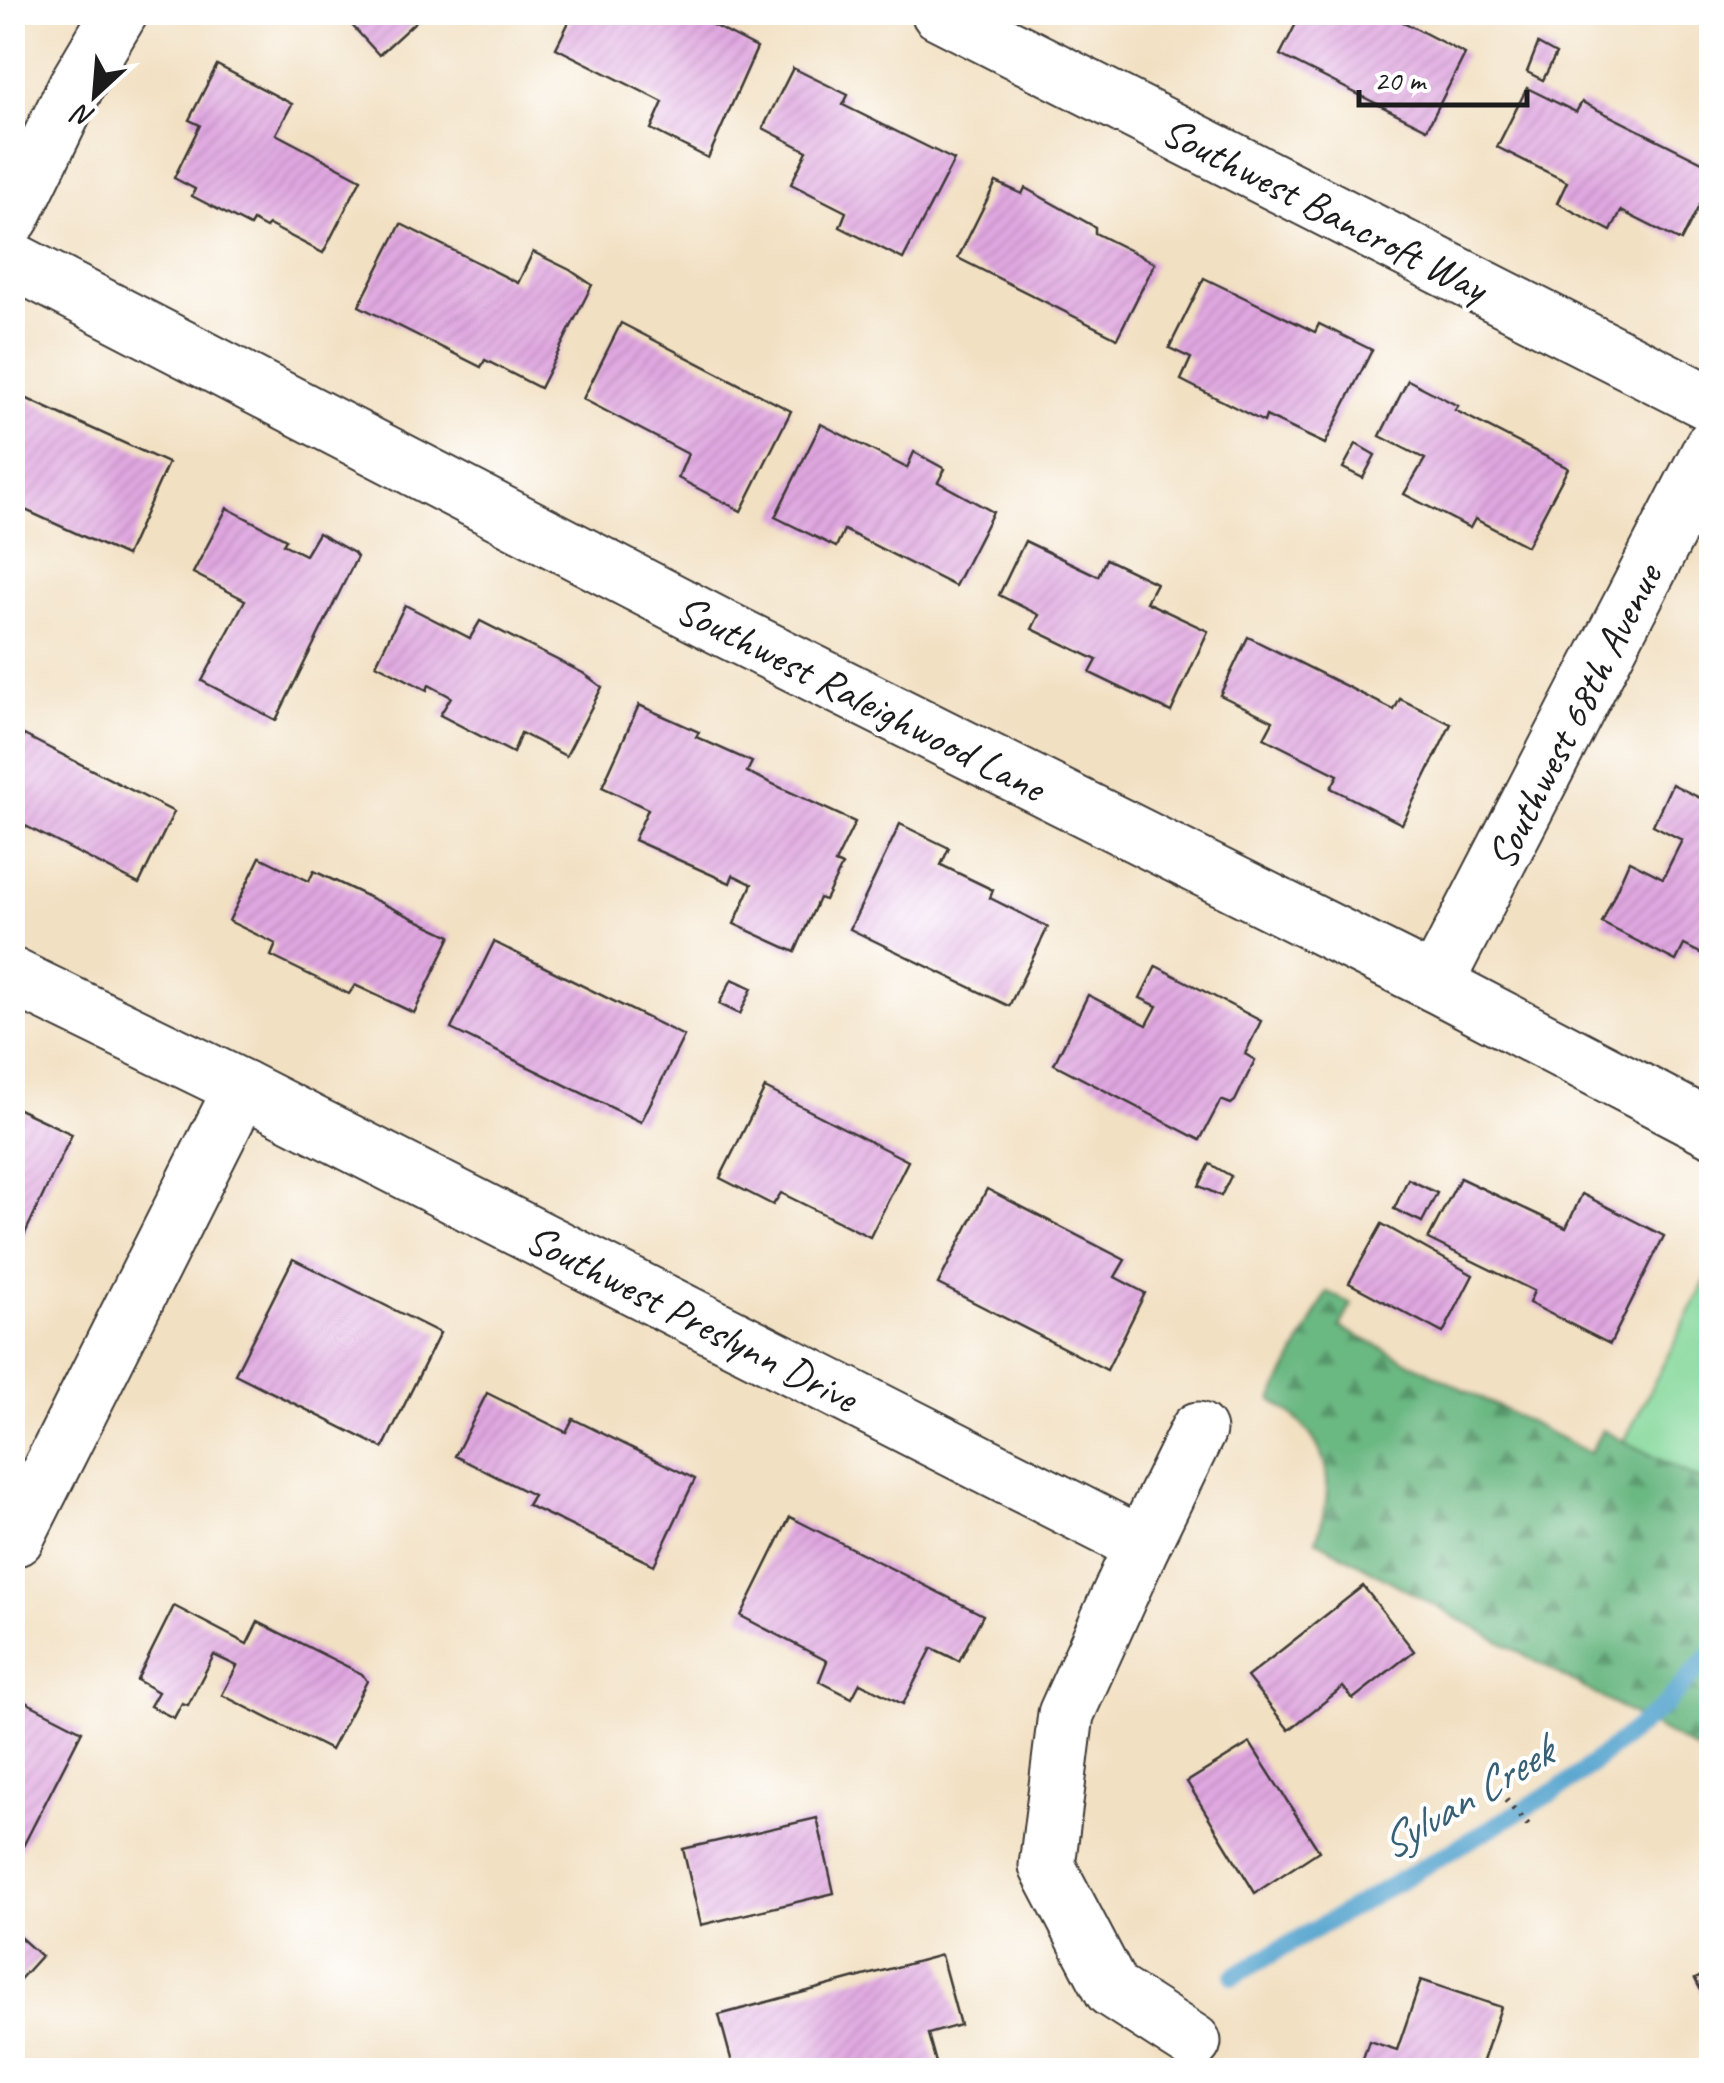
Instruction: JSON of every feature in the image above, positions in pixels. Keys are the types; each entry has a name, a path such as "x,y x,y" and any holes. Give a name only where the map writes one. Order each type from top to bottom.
{"street":[{"path":"12,217 76,86 120,12"},
{"name":"Southwest Bancroft Way","path":"939,12 1712,404"},
{"name":"Southwest Raleighwood Lane","path":"12,260 699,616 1434,984 1712,1130"},
{"name":"Southwest 68th Avenue","path":"1434,984 1712,448"},
{"name":"Southwest Preslynn Drive","path":"12,976 242,1088 1142,1546"},
{"path":"16,1538 242,1088"},
{"path":"1192,2042 1112,1990 1048,1866 1066,1714 1198,1430"}],"path":[{"path":"1499,1792 1530,1829"}],"green space":[{"path":"1711,1270 1711,1486 1624,1442"},
{"path":"1327,1292 1352,1304 1340,1327 1590,1453 1602,1430 1711,1486 1711,1758 1316,1540 1327,1498 1324,1461 1306,1429 1272,1400"}],"building":[{"path":"340,12 426,12 379,55"},
{"path":"574,12 702,12 699,18 757,48 708,158 651,129 663,102 556,48"},
{"path":"1196,12 1230,12 1228,21"},
{"path":"1302,12 1384,12 1465,54 1427,129 1280,55"},
{"path":"1538,44 1556,54 1543,80 1527,72"},
{"path":"217,65 292,104 276,134 361,179 323,253 269,225 266,228 253,221 250,226 192,196 195,189 174,178 200,125 189,120"},
{"path":"793,68 848,95 843,105 954,160 903,259 840,227 846,212 791,184 807,151 763,128"},
{"path":"1527,88 1576,112 1582,102 1712,167 1712,181 1681,241 1621,211 1611,231 1557,203 1567,182 1497,147"},
{"path":"996,182 1022,194 1025,188 1095,227 1095,233 1155,263 1117,338 958,258"},
{"path":"401,224 518,283 533,252 592,285 540,388 485,360 481,367 359,306"},
{"path":"1204,278 1315,332 1319,324 1372,350 1325,444 1266,416 1264,422 1181,380 1191,358 1169,348"},
{"path":"621,323 791,411 741,511 678,478 688,454 583,399"},
{"path":"1408,380 1458,406 1455,410 1568,468 1527,546 1475,519 1470,528 1404,494 1425,459 1380,436"},
{"path":"12,392 168,463 126,556 12,504"},
{"path":"821,424 907,468 914,452 945,469 938,482 993,512 955,586 844,530 836,547 775,517"},
{"path":"1356,444 1375,455 1363,478 1343,468"},
{"path":"227,508 286,539 283,544 305,555 318,533 357,557 276,720 202,681 245,600 193,573"},
{"path":"1025,541 1098,576 1106,559 1156,583 1146,602 1208,631 1171,712 1090,673 1097,660 1032,629 1039,615 999,595"},
{"path":"405,605 470,638 480,621 583,673 602,687 566,756 521,733 513,753 440,715 451,697 429,685 427,690 376,664"},
{"path":"1248,637 1394,710 1400,699 1451,724 1402,824 1331,788 1338,775 1264,738 1273,721 1220,695"},
{"path":"639,705 752,762 747,772 855,822 835,863 842,866 825,900 819,898 795,952 734,924 752,884 733,875 730,883 634,840 648,809 602,787"},
{"path":"1712,708 1712,740 1703,738"},
{"path":"24,735 174,812 139,884 12,819 12,760"},
{"path":"1672,784 1712,804 1712,959 1684,945 1676,961 1602,923 1629,861 1663,878 1682,840 1653,825"},
{"path":"900,824 949,848 941,865 993,890 990,898 1048,927 1009,1006 850,929"},
{"path":"260,857 309,881 314,871 451,936 414,1013 355,985 349,994 271,956 276,944 229,921"},
{"path":"494,942 684,1036 641,1122 451,1029"},
{"path":"1156,966 1261,1021 1245,1054 1255,1060 1235,1101 1231,1104 1221,1100 1200,1140 1054,1064 1088,995 1147,1025 1157,1006 1140,998"},
{"path":"732,979 752,988 740,1014 719,1004"},
{"path":"765,1088 908,1161 870,1237 781,1193 773,1205 720,1178"},
{"path":"12,1106 72,1134 12,1261"},
{"path":"1210,1164 1231,1176 1221,1196 1199,1186"},
{"path":"1460,1178 1566,1228 1582,1194 1664,1236 1610,1344 1529,1303 1534,1291 1428,1239"},
{"path":"1408,1179 1437,1193 1422,1222 1394,1209"},
{"path":"987,1189 1125,1260 1115,1277 1145,1293 1107,1370 938,1284"},
{"path":"1382,1224 1473,1275 1443,1333 1349,1283"},
{"path":"293,1259 440,1333 383,1448 235,1374"},
{"path":"487,1393 566,1432 573,1419 695,1479 654,1565 527,1505 533,1495 455,1456"},
{"path":"790,1517 983,1615 959,1661 932,1648 903,1704 860,1683 852,1698 819,1681 827,1661 741,1616"},
{"path":"1363,1586 1414,1651 1353,1699 1343,1687 1289,1730 1247,1677"},
{"path":"174,1606 247,1644 258,1622 362,1674 367,1681 331,1750 222,1695 237,1666 214,1655 188,1705 182,1703 174,1718 150,1706 158,1692 137,1680"},
{"path":"12,1695 82,1731 20,1852 12,1848"},
{"path":"1250,1743 1319,1851 1255,1893 1187,1782"},
{"path":"817,1818 834,1893 701,1925 683,1849"},
{"path":"12,1930 41,1956 12,1988"},
{"path":"941,1955 960,2025 928,2034 938,2070 734,2070 719,2015"},
{"path":"1712,1971 1712,2012 1695,1979"},
{"path":"1421,1980 1501,2007 1480,2070 1359,2070 1369,2041 1397,2050"}],"waterway":[{"name":"Sylvan Creek","path":"1234,1976 1567,1784 1665,1705 1712,1653"}]}
